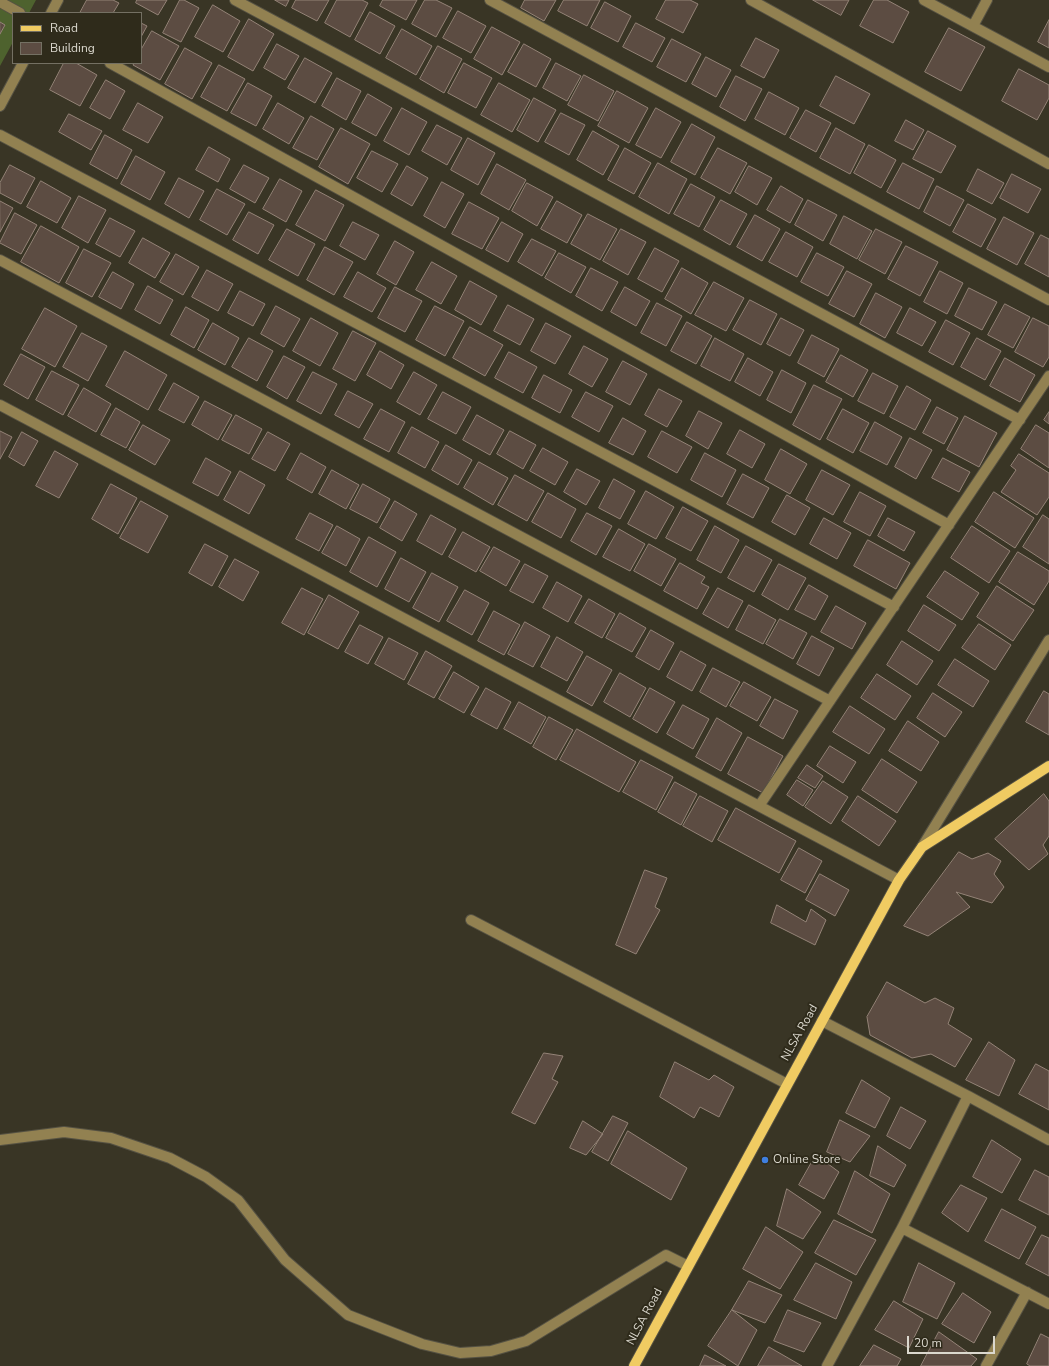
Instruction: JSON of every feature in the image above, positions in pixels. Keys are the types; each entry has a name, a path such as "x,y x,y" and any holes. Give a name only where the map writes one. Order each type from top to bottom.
{"main road":[{"name":"NLSA Road","path":"634,1366 899,880 922,847 1049,766"}],"street":[{"path":"52,12 58,0"},
{"path":"235,0 1020,420"},
{"path":"490,0 1049,300"},
{"path":"751,0 1049,164"},
{"path":"924,0 1049,67"},
{"path":"973,26 987,0"},
{"path":"0,2 18,12"},
{"path":"0,106 22,64"},
{"path":"112,64 949,525"},
{"path":"0,134 894,606"},
{"path":"0,260 830,701"},
{"path":"759,806 1049,376"},
{"path":"0,405 899,880"},
{"path":"922,847 1049,640"},
{"path":"471,920 787,1084"},
{"path":"822,1021 968,1096 1049,1140"},
{"path":"827,1366 902,1228 968,1096"},
{"path":"0,1140 64,1132 112,1138 170,1158 206,1177 238,1200 284,1260 348,1314 422,1344 460,1353 491,1351 526,1342 666,1255 688,1266"},
{"path":"902,1228 1049,1304"},
{"path":"986,1366 1027,1292"}],"green space":[{"path":"0,0 36,0 30,12 12,12 12,44 0,66"}],"building":[{"path":"87,0 113,0 119,3 114,12 81,12"},
{"path":"137,0 167,0 158,15 136,3"},
{"path":"180,0 184,0 199,8 181,42 163,33"},
{"path":"275,0 289,0 286,6"},
{"path":"296,0 329,0 317,21 292,8"},
{"path":"337,0 362,0 368,3 350,37 325,23"},
{"path":"383,0 417,0 406,20 380,6"},
{"path":"425,0 436,0 452,8 436,37 412,24"},
{"path":"525,0 556,0 544,21 521,8"},
{"path":"564,0 600,0 587,26 558,11"},
{"path":"666,0 690,0 698,4 683,33 656,19"},
{"path":"813,0 849,0 841,15"},
{"path":"874,0 887,0 909,12 893,43 860,26"},
{"path":"605,2 631,16 618,42 591,28"},
{"path":"213,5 240,21 223,52 195,37"},
{"path":"458,11 486,26 471,53 443,38"},
{"path":"370,12 395,26 380,54 355,40"},
{"path":"249,19 274,34 253,71 228,57"},
{"path":"1049,20 1049,48 1038,42"},
{"path":"0,22 5,25 0,34"},
{"path":"636,23 665,38 652,62 623,47"},
{"path":"142,24 147,26 142,35"},
{"path":"492,27 520,42 502,75 474,59"},
{"path":"949,28 985,47 961,91 925,72"},
{"path":"402,29 432,46 416,75 386,58"},
{"path":"152,31 179,46 160,80 133,65 142,64 142,48"},
{"path":"756,38 779,50 764,78 741,66"},
{"path":"672,39 701,54 686,82 657,67"},
{"path":"277,44 299,56 285,80 264,68"},
{"path":"524,44 551,59 536,87 508,72"},
{"path":"438,46 462,59 444,93 420,79"},
{"path":"185,48 212,63 192,99 165,84"},
{"path":"706,57 731,70 716,97 692,84"},
{"path":"305,58 332,73 315,103 288,88"},
{"path":"464,63 492,78 476,108 448,93"},
{"path":"556,63 581,76 567,101 543,88"},
{"path":"63,64 78,64 97,75 80,106 50,90"},
{"path":"219,65 245,79 227,111 201,97"},
{"path":"1019,69 1049,85 1049,98 1037,120 1002,101"},
{"path":"584,75 614,91 598,121 568,105"},
{"path":"736,76 762,89 745,121 720,107"},
{"path":"836,76 870,94 854,124 820,106"},
{"path":"337,78 361,91 346,120 322,106"},
{"path":"106,80 125,91 110,119 90,108"},
{"path":"248,83 272,96 256,126 231,113"},
{"path":"499,83 530,100 512,132 481,115"},
{"path":"617,91 648,108 629,143 598,126"},
{"path":"769,92 799,108 785,135 755,119"},
{"path":"368,94 392,108 376,136 352,123"},
{"path":"534,98 556,110 538,142 517,130"},
{"path":"138,103 163,117 148,143 123,130"},
{"path":"278,103 304,118 289,144 263,129"},
{"path":"402,108 427,122 409,155 384,141"},
{"path":"656,108 681,122 661,158 636,145"},
{"path":"806,110 831,123 816,152 790,138"},
{"path":"561,113 585,125 569,155 545,142"},
{"path":"69,114 102,131 91,150 59,132"},
{"path":"311,116 334,129 317,160 293,148"},
{"path":"906,120 924,130 913,150 895,141"},
{"path":"692,124 715,137 695,175 671,162"},
{"path":"437,125 462,138 447,165 422,151"},
{"path":"341,128 370,144 348,184 319,167"},
{"path":"836,128 865,144 850,174 820,158"},
{"path":"593,131 619,146 603,175 577,160"},
{"path":"928,131 956,146 941,173 913,159"},
{"path":"105,135 132,150 117,179 90,164"},
{"path":"468,138 495,153 478,185 451,170"},
{"path":"869,145 896,160 881,188 854,173"},
{"path":"209,147 230,159 218,182 196,170"},
{"path":"625,148 651,163 634,194 608,180"},
{"path":"718,148 747,163 730,194 701,178"},
{"path":"372,151 398,164 382,192 357,178"},
{"path":"136,156 165,172 150,200 121,184"},
{"path":"658,163 687,179 669,214 639,197"},
{"path":"903,163 934,179 919,209 887,192"},
{"path":"497,164 526,180 509,210 481,194"},
{"path":"10,165 35,178 21,204 0,193 0,183"},
{"path":"244,165 269,178 255,203 230,189"},
{"path":"407,166 428,178 412,206 391,194"},
{"path":"749,166 772,178 757,205 735,192"},
{"path":"978,169 1004,183 992,204 967,191"},
{"path":"1012,174 1041,189 1028,213 1000,198"},
{"path":"179,178 204,191 189,218 165,204"},
{"path":"280,179 302,191 286,222 263,209"},
{"path":"41,181 71,198 57,223 27,207"},
{"path":"442,182 464,194 445,228 424,216"},
{"path":"527,183 553,197 537,226 512,211"},
{"path":"691,184 715,197 699,227 674,214"},
{"path":"781,186 803,199 790,223 767,210"},
{"path":"937,186 964,200 950,226 924,212"},
{"path":"217,189 245,204 227,235 200,220"},
{"path":"316,190 344,205 325,241 296,225"},
{"path":"79,196 106,210 88,243 62,228"},
{"path":"721,200 747,214 730,245 704,230"},
{"path":"808,200 837,215 823,241 795,225"},
{"path":"0,201 13,208 0,232"},
{"path":"557,201 582,215 567,243 541,229"},
{"path":"469,202 499,218 482,249 452,234"},
{"path":"968,204 996,219 981,247 953,232"},
{"path":"249,212 274,225 258,254 233,240"},
{"path":"15,213 37,225 21,254 0,243"},
{"path":"588,214 617,229 600,260 571,244"},
{"path":"755,215 780,229 762,261 737,247"},
{"path":"844,216 872,231 857,259 830,244"},
{"path":"1004,217 1034,233 1017,265 987,249"},
{"path":"110,218 135,231 120,257 96,244"},
{"path":"353,222 379,235 365,260 340,246"},
{"path":"502,222 523,234 508,262 486,250"},
{"path":"41,226 79,247 59,283 21,262"},
{"path":"287,229 315,244 298,276 269,260"},
{"path":"621,229 646,242 628,275 603,261"},
{"path":"876,229 902,242 885,274 859,260"},
{"path":"786,232 813,247 797,277 769,262"},
{"path":"1041,235 1049,239 1049,277 1025,264"},
{"path":"143,238 170,253 155,278 129,263"},
{"path":"532,239 556,251 542,276 518,262"},
{"path":"395,241 414,252 396,285 377,274"},
{"path":"906,246 938,262 920,296 888,279"},
{"path":"325,247 353,262 334,295 307,280"},
{"path":"655,248 679,261 662,292 638,279"},
{"path":"84,249 111,263 92,297 66,283"},
{"path":"559,253 586,267 571,293 545,278"},
{"path":"817,253 844,267 828,296 801,282"},
{"path":"176,254 199,267 183,295 160,282"},
{"path":"432,262 457,276 441,304 416,290"},
{"path":"591,268 618,282 602,311 576,296"},
{"path":"682,268 708,283 691,314 665,299"},
{"path":"207,270 233,284 218,311 192,297"},
{"path":"847,271 872,284 854,317 829,304"},
{"path":"940,271 963,283 947,314 924,302"},
{"path":"113,272 134,284 121,309 99,297"},
{"path":"358,272 386,288 372,312 344,297"},
{"path":"470,281 497,296 481,325 455,310"},
{"path":"714,282 744,298 726,331 695,315"},
{"path":"148,286 173,300 160,324 135,310"},
{"path":"395,287 422,301 405,332 378,318"},
{"path":"625,287 650,301 636,326 611,312"},
{"path":"969,288 997,302 982,330 955,316"},
{"path":"240,291 265,304 253,326 228,313"},
{"path":"876,293 902,307 885,338 860,324"},
{"path":"750,300 777,314 761,345 733,330"},
{"path":"657,303 682,316 666,346 641,333"},
{"path":"1005,304 1030,317 1013,348 988,335"},
{"path":"508,305 534,319 520,345 494,331"},
{"path":"276,306 300,319 284,347 261,334"},
{"path":"435,306 464,321 445,356 416,340"},
{"path":"186,307 209,320 194,348 171,335"},
{"path":"45,308 77,326 55,367 22,349"},
{"path":"910,308 936,322 922,346 897,333"},
{"path":"311,318 338,333 320,366 293,351"},
{"path":"781,318 804,330 790,356 767,344"},
{"path":"1033,318 1049,326 1049,357 1043,367 1015,352"},
{"path":"946,320 970,333 953,365 929,352"},
{"path":"687,322 712,336 696,364 671,351"},
{"path":"213,323 239,338 225,365 198,350"},
{"path":"546,323 571,336 555,364 531,351"},
{"path":"470,327 503,345 485,376 453,358"},
{"path":"353,331 376,343 355,381 333,369"},
{"path":"82,333 107,346 88,381 63,367"},
{"path":"812,335 839,349 824,377 798,363"},
{"path":"249,338 273,351 257,381 232,367"},
{"path":"715,338 744,354 730,381 701,366"},
{"path":"977,338 1001,351 985,380 961,367"},
{"path":"584,346 608,359 592,387 569,374"},
{"path":"125,351 167,375 148,410 106,386"},
{"path":"380,351 404,365 391,389 367,375"},
{"path":"509,352 537,367 523,393 495,378"},
{"path":"21,354 45,367 28,399 4,385"},
{"path":"841,355 868,370 853,397 826,382"},
{"path":"284,356 305,367 287,399 267,387"},
{"path":"748,358 773,372 760,396 735,382"},
{"path":"1005,358 1035,375 1020,402 990,386"},
{"path":"623,361 647,374 630,405 606,392"},
{"path":"782,370 806,383 791,413 767,400"},
{"path":"52,371 79,385 63,415 36,400"},
{"path":"313,372 337,384 321,414 297,401"},
{"path":"414,372 437,385 420,415 397,402"},
{"path":"873,373 898,386 884,414 858,401"},
{"path":"544,375 572,390 560,413 532,398"},
{"path":"174,383 199,397 184,423 159,410"},
{"path":"814,385 842,399 820,440 793,425"},
{"path":"907,386 931,400 915,430 890,417"},
{"path":"84,388 111,404 96,432 68,416"},
{"path":"659,389 682,401 667,427 645,415"},
{"path":"348,391 373,404 359,428 335,415"},
{"path":"443,392 471,407 456,434 428,419"},
{"path":"586,392 613,406 599,432 572,417"},
{"path":"205,401 232,415 218,440 192,425"},
{"path":"937,407 958,418 944,444 923,433"},
{"path":"116,408 140,422 126,448 101,435"},
{"path":"381,409 405,422 389,452 364,439"},
{"path":"843,409 869,423 853,453 827,439"},
{"path":"699,411 722,423 708,449 686,436"},
{"path":"1049,412 1049,424 1044,420"},
{"path":"236,415 262,429 249,454 222,440"},
{"path":"477,415 504,430 490,455 463,440"},
{"path":"965,416 997,433 979,467 947,450"},
{"path":"623,418 646,431 633,455 609,443"},
{"path":"875,422 902,437 887,465 860,451"},
{"path":"143,425 170,440 155,465 129,450"},
{"path":"1036,425 1049,433 1049,468 1021,449"},
{"path":"412,427 439,442 425,468 398,453"},
{"path":"740,430 765,444 752,468 727,454"},
{"path":"0,431 12,437 0,459"},
{"path":"510,431 536,445 523,469 497,454"},
{"path":"662,431 692,447 677,473 648,457"},
{"path":"22,432 38,441 24,466 9,457"},
{"path":"268,432 290,444 275,471 252,459"},
{"path":"910,438 932,450 916,479 895,467"},
{"path":"446,445 472,460 458,485 432,470"},
{"path":"543,448 568,462 555,485 530,471"},
{"path":"781,449 807,464 790,494 765,480"},
{"path":"55,451 78,464 59,498 36,486"},
{"path":"301,453 326,467 312,493 287,479"},
{"path":"705,453 736,470 722,497 691,480"},
{"path":"1019,454 1049,473 1049,497 1037,515 1001,492 1016,470 1011,466"},
{"path":"206,458 231,472 218,496 193,483"},
{"path":"943,458 970,472 959,492 932,478"},
{"path":"479,462 508,478 493,505 464,488"},
{"path":"577,469 600,481 586,505 564,492"},
{"path":"332,470 359,485 346,509 319,494"},
{"path":"822,470 850,485 833,515 806,500"},
{"path":"240,471 265,485 249,514 224,500"},
{"path":"743,474 769,488 753,518 727,504"},
{"path":"515,475 544,491 527,521 498,505"},
{"path":"614,479 635,491 620,519 599,508"},
{"path":"111,484 137,498 118,534 92,519"},
{"path":"363,484 390,499 377,523 350,509"},
{"path":"646,491 674,507 656,539 628,524"},
{"path":"860,492 886,506 870,536 844,522"},
{"path":"994,492 1034,518 1015,548 975,522"},
{"path":"548,493 576,509 561,538 532,522"},
{"path":"787,495 810,508 795,535 772,522"},
{"path":"141,501 168,516 148,553 120,538"},
{"path":"395,501 417,514 402,541 380,528"},
{"path":"683,507 708,521 691,551 666,538"},
{"path":"310,513 333,525 319,551 296,539"},
{"path":"587,513 612,526 596,555 571,541"},
{"path":"431,515 456,529 442,555 417,541"},
{"path":"1043,515 1049,519 1049,564 1023,547"},
{"path":"824,518 851,533 837,559 810,544"},
{"path":"888,518 915,532 904,551 878,536"},
{"path":"337,526 360,539 346,566 322,553"},
{"path":"715,526 739,540 721,573 697,560"},
{"path":"972,526 1010,551 989,583 951,558"},
{"path":"619,529 645,544 630,571 603,557"},
{"path":"463,532 490,547 476,572 449,557"},
{"path":"369,537 396,552 377,587 350,572"},
{"path":"868,540 910,563 896,589 854,566"},
{"path":"205,544 228,556 212,586 189,573"},
{"path":"649,544 676,559 661,586 634,571"},
{"path":"746,546 772,560 754,592 728,578"},
{"path":"494,547 520,561 506,586 480,571"},
{"path":"1018,552 1049,571 1049,581 1034,605 999,582"},
{"path":"401,558 426,572 409,602 385,589"},
{"path":"235,559 259,572 243,601 219,587"},
{"path":"680,563 705,577 701,583 709,587 697,609 664,591"},
{"path":"525,564 548,576 533,603 510,591"},
{"path":"779,564 806,578 788,610 762,595"},
{"path":"945,571 979,593 962,620 927,597"},
{"path":"432,573 458,587 439,622 413,608"},
{"path":"557,582 582,596 568,622 543,608"},
{"path":"809,585 828,596 815,620 795,610"},
{"path":"997,586 1034,610 1013,641 977,617"},
{"path":"302,588 323,599 304,635 282,623"},
{"path":"718,588 743,601 728,628 703,614"},
{"path":"465,590 489,603 472,635 447,621"},
{"path":"329,595 359,612 338,649 308,633"},
{"path":"589,599 615,614 602,638 575,623"},
{"path":"749,605 776,620 763,644 736,630"},
{"path":"924,605 956,625 939,651 908,631"},
{"path":"836,606 866,623 852,649 821,632"},
{"path":"494,611 520,625 504,655 478,641"},
{"path":"620,613 646,628 632,652 606,638"},
{"path":"780,619 807,633 793,659 766,644"},
{"path":"525,622 550,636 533,667 508,654"},
{"path":"979,624 1011,645 995,670 962,648"},
{"path":"360,625 383,637 368,664 345,652"},
{"path":"651,630 674,643 659,670 636,657"},
{"path":"812,636 834,648 819,676 797,664"},
{"path":"557,637 583,652 567,681 541,667"},
{"path":"389,638 418,653 404,680 375,664"},
{"path":"902,641 933,661 917,685 887,665"},
{"path":"426,651 452,666 434,698 408,684"},
{"path":"681,651 706,665 692,691 667,677"},
{"path":"587,656 612,670 592,706 567,692"},
{"path":"955,659 989,681 973,707 938,685"},
{"path":"713,668 740,682 726,707 700,692"},
{"path":"454,672 479,687 464,713 439,699"},
{"path":"620,673 646,688 630,717 604,702"},
{"path":"877,674 911,696 895,720 861,698"},
{"path":"744,682 771,697 757,721 730,706"},
{"path":"486,688 511,702 497,729 471,715"},
{"path":"650,688 675,702 657,733 633,719"},
{"path":"1044,691 1049,694 1049,735 1026,722"},
{"path":"933,693 962,712 945,737 917,718"},
{"path":"775,699 798,711 783,739 760,726"},
{"path":"519,702 546,717 531,744 504,729"},
{"path":"683,705 709,719 693,749 667,734"},
{"path":"850,706 885,729 869,754 833,732"},
{"path":"549,717 573,730 556,760 533,747"},
{"path":"717,718 742,733 721,771 696,757"},
{"path":"908,721 939,742 921,771 889,751"},
{"path":"577,729 636,762 619,792 560,760"},
{"path":"748,737 783,756 763,793 728,774"},
{"path":"830,746 856,762 843,783 817,766"},
{"path":"882,759 917,782 897,813 862,790"},
{"path":"641,760 673,777 656,810 623,792"},
{"path":"807,765 823,776 815,788 798,778"},
{"path":"797,780 813,790 803,806 787,795"},
{"path":"823,781 848,797 831,824 805,807"},
{"path":"675,782 697,794 681,825 658,812"},
{"path":"1044,794 1049,801 1049,836 1043,845 1048,854 1029,870 995,839"},
{"path":"700,796 728,811 712,842 683,826"},
{"path":"858,796 896,821 879,846 842,821"},
{"path":"736,808 796,841 779,873 718,840"},
{"path":"799,848 822,861 805,893 781,880"},
{"path":"959,852 972,859 988,853 1001,861 994,874 1004,887 992,903 956,892 970,907 928,936 904,926"},
{"path":"645,870 667,878 655,907 660,910 636,954 616,945"},
{"path":"820,874 849,890 835,916 806,900"},
{"path":"777,905 806,922 811,909 826,920 815,945 771,923"},
{"path":"887,982 925,1003 935,998 954,1008 948,1024 972,1039 955,1067 931,1054 912,1058 870,1035 867,1017"},
{"path":"989,1042 1015,1060 999,1096 966,1080"},
{"path":"544,1053 563,1056 552,1079 558,1082 535,1124 512,1113"},
{"path":"675,1062 709,1080 714,1075 734,1087 719,1117 700,1107 694,1118 660,1097"},
{"path":"1036,1064 1049,1071 1049,1110 1019,1094"},
{"path":"862,1080 890,1098 875,1128 846,1113"},
{"path":"901,1107 926,1121 910,1149 887,1136"},
{"path":"613,1116 628,1123 608,1161 592,1152"},
{"path":"840,1120 870,1136 850,1162 827,1152"},
{"path":"583,1121 603,1134 586,1155 570,1148"},
{"path":"628,1131 687,1168 671,1200 611,1164"},
{"path":"992,1140 1021,1159 1002,1193 973,1177"},
{"path":"878,1146 906,1165 894,1187 870,1176"},
{"path":"816,1155 839,1172 824,1199 799,1185"},
{"path":"1035,1170 1049,1177 1049,1215 1019,1200"},
{"path":"855,1171 890,1194 872,1233 838,1214"},
{"path":"961,1185 987,1198 968,1232 942,1213"},
{"path":"787,1189 821,1212 803,1239 777,1226"},
{"path":"1002,1209 1036,1227 1019,1259 985,1241"},
{"path":"834,1220 876,1240 856,1275 815,1253"},
{"path":"766,1227 803,1252 780,1289 743,1269"},
{"path":"1042,1235 1049,1238 1049,1276 1026,1264"},
{"path":"816,1263 852,1282 836,1319 794,1300"},
{"path":"919,1263 955,1283 937,1319 903,1302"},
{"path":"749,1281 782,1295 765,1323 732,1310"},
{"path":"963,1293 991,1312 974,1343 942,1324"},
{"path":"894,1301 923,1319 909,1348 875,1330"},
{"path":"732,1310 757,1330 738,1366 708,1346"},
{"path":"788,1310 821,1323 804,1352 774,1341"},
{"path":"939,1332 977,1359 971,1366 921,1366"},
{"path":"1041,1334 1049,1338 1049,1366 1030,1366 1027,1364"},
{"path":"874,1345 901,1359 897,1366 860,1366"},
{"path":"769,1347 802,1366 758,1366"},
{"path":"705,1355 726,1366 700,1366"}],"place":[{"name":"Online Store","path":"765,1160"}]}
